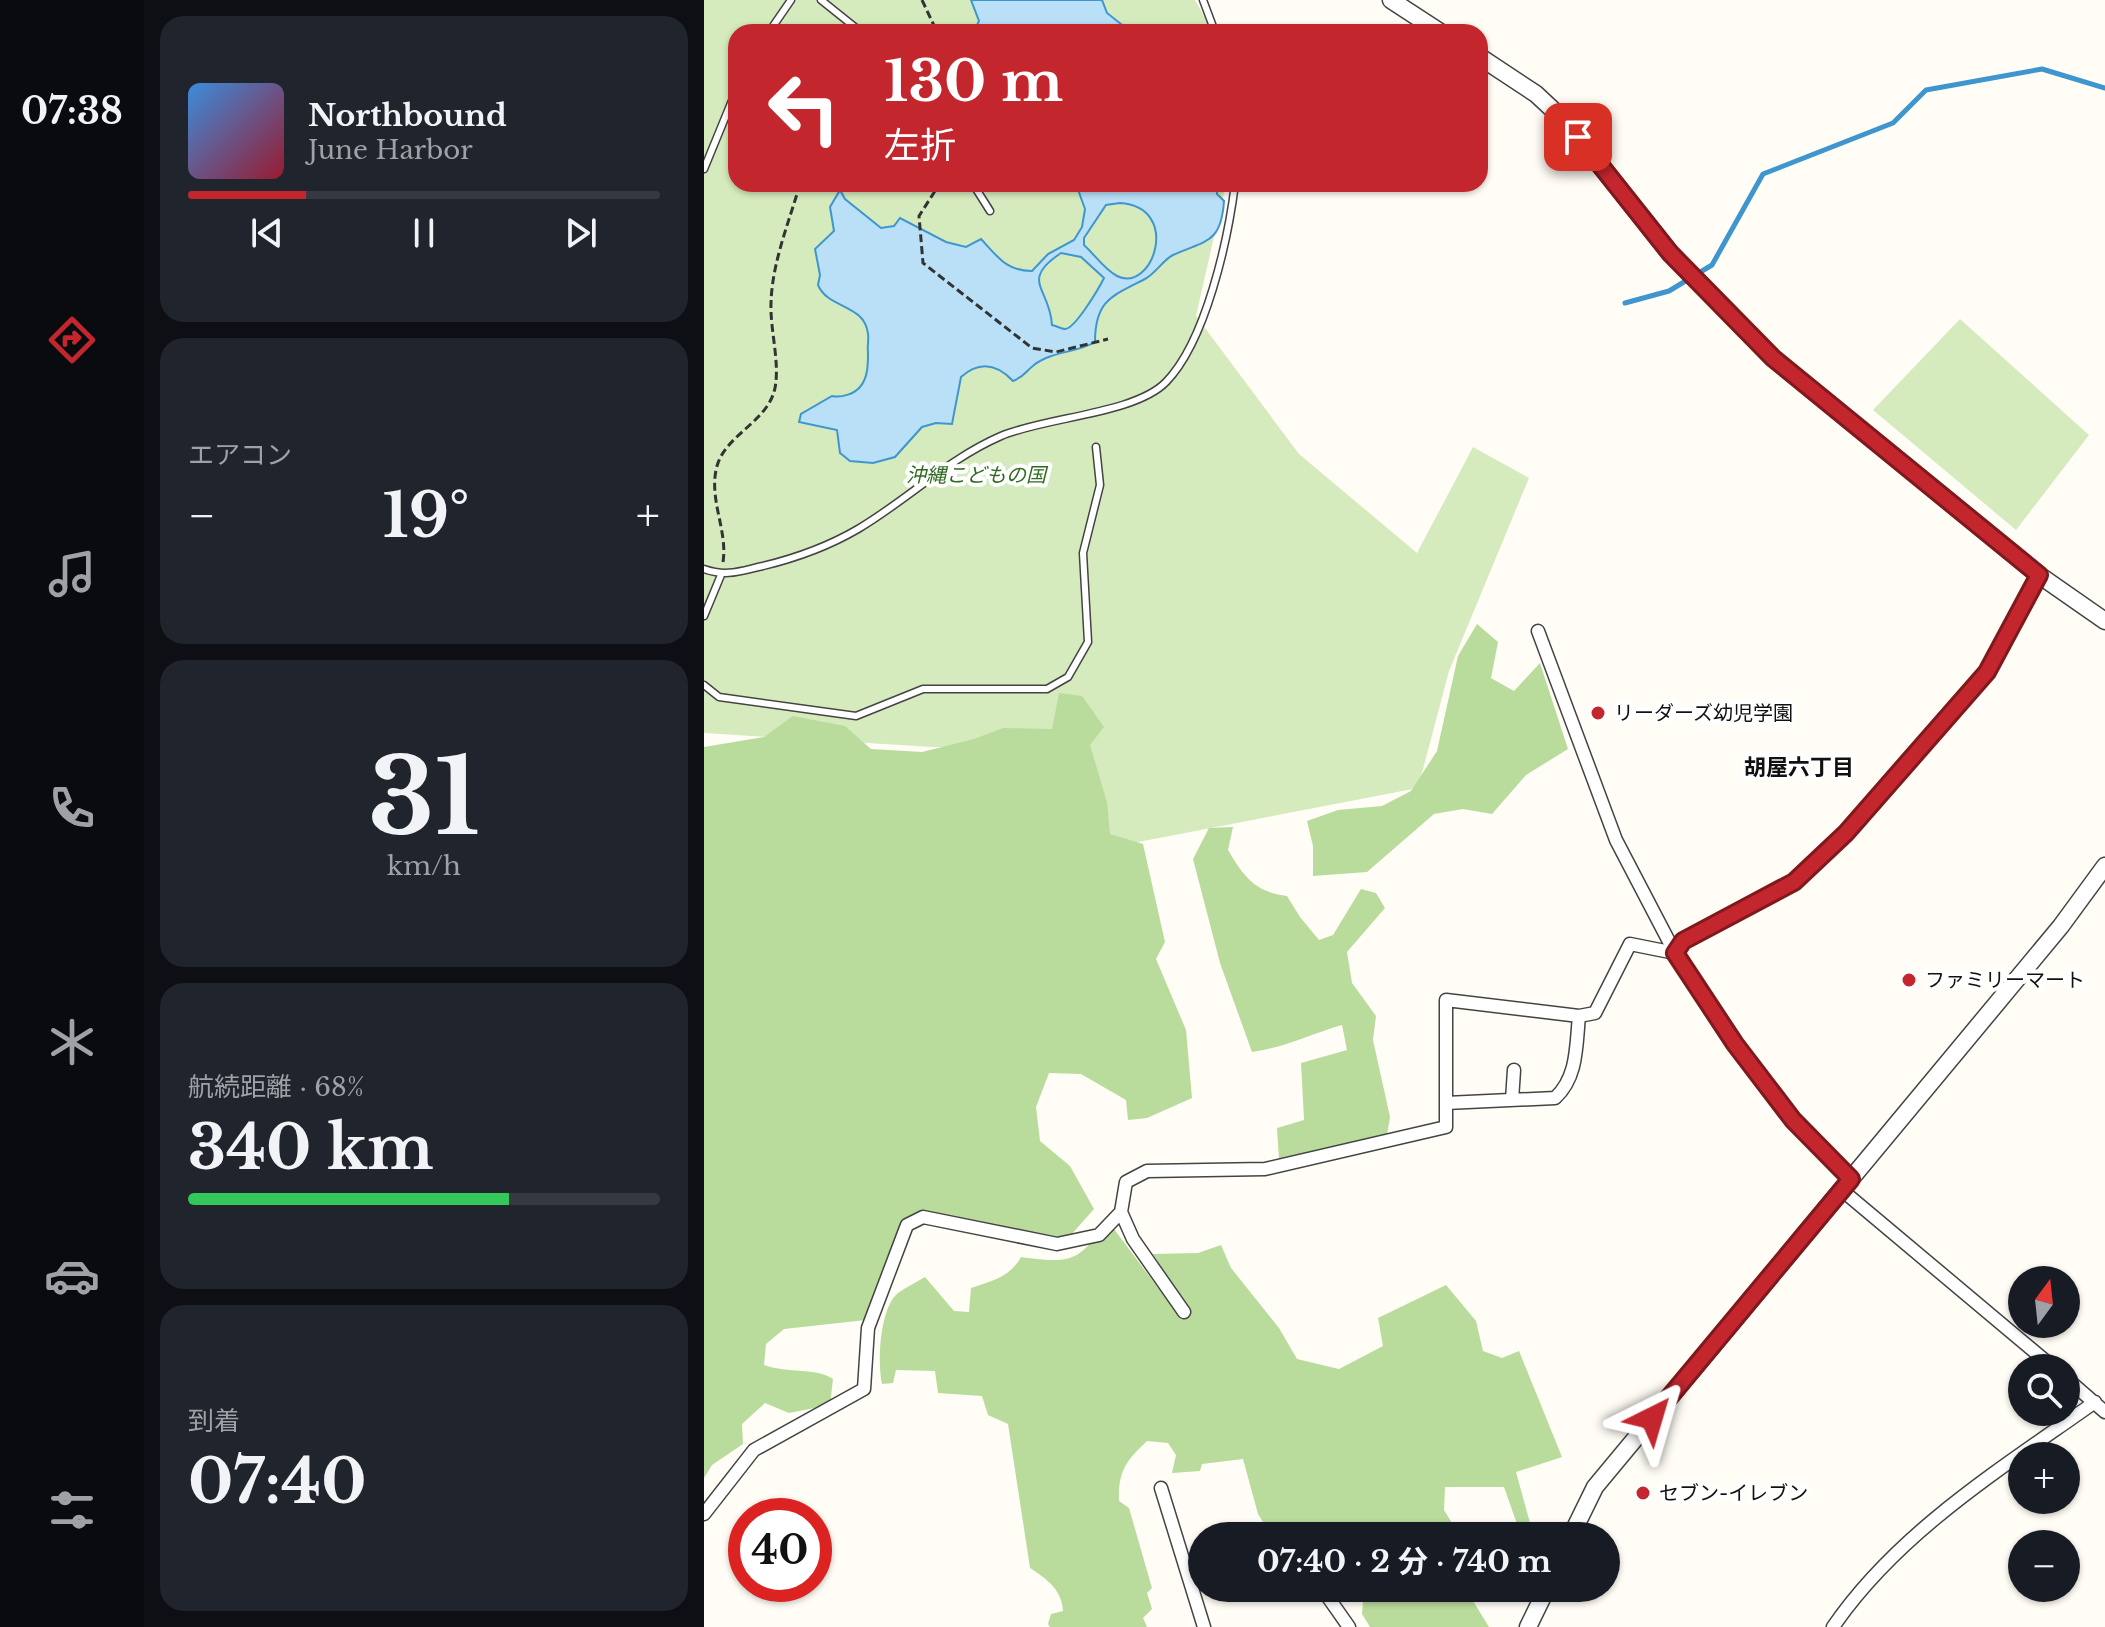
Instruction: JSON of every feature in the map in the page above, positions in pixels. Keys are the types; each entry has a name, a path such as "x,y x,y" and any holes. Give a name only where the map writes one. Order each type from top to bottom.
{"street":[{"path":"1391,0 1428,24"},
{"path":"1488,62 1536,94 1566,122 1684,269 1773,358 2039,575 2105,621"},
{"path":"1675,953 1683,941 1794,882 1846,833 1987,672 2039,575"},
{"path":"1538,631 1616,840 1675,953 1735,1044 1847,1185 2038,1354"},
{"path":"1578,1522 1595,1487 2061,926 2105,866"},
{"path":"1184,1312 1133,1239 1121,1212 1126,1182 1147,1171 1265,1169 1446,1127 1446,1000 1579,1016 1595,1013 1630,944 1675,953"},
{"path":"1446,1103 1555,1098 1565,1089 1575,1065 1579,1016"},
{"path":"1512,1100 1514,1070"},
{"path":"704,1514 754,1450 864,1389 868,1328 907,1225 923,1217 1057,1244 1099,1235 1121,1212"},
{"path":"2080,1390 2105,1412"},
{"path":"1833,1627 1857,1592 1924,1527 2095,1402"},
{"path":"1161,1488 1204,1627"},
{"path":"1331,1602 1349,1627"},
{"path":"1528,1627 1540,1602"}],"lane":[{"path":"774,24 791,0"},
{"path":"821,0 851,24"},
{"path":"1203,0 1212,24"},
{"path":"704,169 728,110"},
{"path":"978,192 990,211"},
{"path":"704,569 721,575 779,562 828,545 861,527 946,466 1001,436 1075,415 1137,402 1155,392 1168,380 1191,343 1215,281 1230,226 1234,192"},
{"path":"704,685 719,697 856,716 923,689 1047,689 1068,677 1088,642 1083,553 1100,485 1096,447"},
{"path":"704,616 721,575"}],"path":[{"path":"922,0 933,24"},
{"path":"721,575 726,550 715,495 716,468 723,454 764,412 775,389 772,287 798,192"},
{"path":"934,192 919,216 923,263 1032,348 1056,352 1108,339"}],"green space":[{"name":"沖縄こどもの国","path":"704,0 1195,0 1208,24 728,24 728,192 1224,192 1196,316 1299,454 1417,553 1473,447 1529,478 1449,671 1418,788 1107,848 1082,746 933,747 704,733"},
{"path":"1960,319 2089,435 2016,530 1873,410"},
{"path":"1477,624 1498,642 1491,678 1514,691 1540,663 1568,749 1526,775 1492,814 1463,809 1434,814 1367,872 1313,876 1313,846 1307,821 1338,810 1382,806 1411,791 1437,751 1458,656"},
{"path":"1059,693 1082,696 1104,727 1090,745 1107,802 1110,834 1143,844 1165,942 1156,959 1186,1030 1192,1098 1147,1118 1128,1120 1126,1100 1081,1074 1049,1073 1036,1107 1040,1141 1070,1166 1094,1209 1062,1245 1006,1238 937,1215 904,1219 866,1320 784,1329 766,1344 764,1365 818,1373 833,1379 830,1405 789,1413 765,1403 742,1424 743,1444 712,1465 704,1478 704,747 764,737 793,716 845,726 871,749 922,752 1003,728 1052,729"},
{"path":"1233,827 1228,850 1239,868 1258,887 1287,896 1319,940 1333,935 1361,889 1376,893 1385,908 1347,952 1352,983 1376,1016 1373,1040 1390,1117 1387,1135 1279,1159 1277,1128 1304,1120 1301,1063 1347,1050 1342,1025 1252,1052 1220,963 1193,859 1209,828"},
{"path":"1108,1221 1182,1320 1190,1311 1153,1254 1198,1253 1221,1245 1231,1268 1279,1328 1297,1359 1339,1369 1383,1346 1378,1318 1446,1285 1476,1321 1483,1351 1502,1358 1519,1351 1562,1457 1516,1472 1530,1522 1516,1522 1504,1487 1445,1487 1444,1510 1451,1522 1263,1522 1258,1514 1243,1459 1202,1464 1200,1471 1172,1473 1176,1455 1168,1443 1147,1441 1125,1467 1119,1501 1129,1508 1152,1588 1147,1593 1152,1609 1143,1618 1147,1627 1050,1627 1051,1614 1063,1611 1062,1604 1052,1586 1030,1568 1008,1424 988,1415 982,1396 938,1393 935,1371 896,1370 893,1383 882,1384 881,1336 892,1300 925,1277 954,1311 969,1312 971,1288 1006,1274 1021,1257 1063,1259 1072,1257 1089,1245"},
{"path":"1363,1602 1474,1602 1489,1627 1370,1627 1362,1614"}],"water":[{"path":"971,0 1102,0 1107,13 1121,24 978,24"},
{"path":"839,192 881,228 894,226 900,218 946,242 966,247 981,239 1003,262 1015,269 1032,271 1048,254 1074,240 1082,227 1085,209 1079,192 1217,192 1224,201 1219,225 1210,238 1169,257 1149,276 1108,301 1098,317 1095,342 1041,360 1013,381 994,368 974,368 961,377 952,424 936,423 922,427 895,457 873,463 850,461 840,453 837,430 799,422 801,414 832,396 843,396 857,389 867,371 868,336 865,324 853,312 830,299 818,285 820,275 815,249 834,231 830,207","holes":["1120,203 1139,208 1151,219 1156,233 1155,248 1150,262 1141,273 1130,278 1117,276 1084,245 1084,238 1106,205","1061,253 1081,257 1104,278 1080,316 1069,327 1065,329 1052,325 1039,278 1048,263"]}],"waterway":[{"path":"1625,303 1669,291 1712,265 1763,174 1893,123 1926,90 2042,69 2105,88"}],"place":[{"name":"リーダーズ幼児学園","path":"1598,713"},
{"name":"ファミリーマート","path":"1909,980"},
{"name":"セブン-イレブン","path":"1643,1493"}],"district":[{"name":"胡屋六丁目","path":"1799,767"}],"route":[{"path":"1578,137 1670,253 1773,358 2039,575 1987,672 1846,833 1794,882 1683,941 1675,953 1735,1044 1793,1120 1851,1179 1652,1418"}]}
